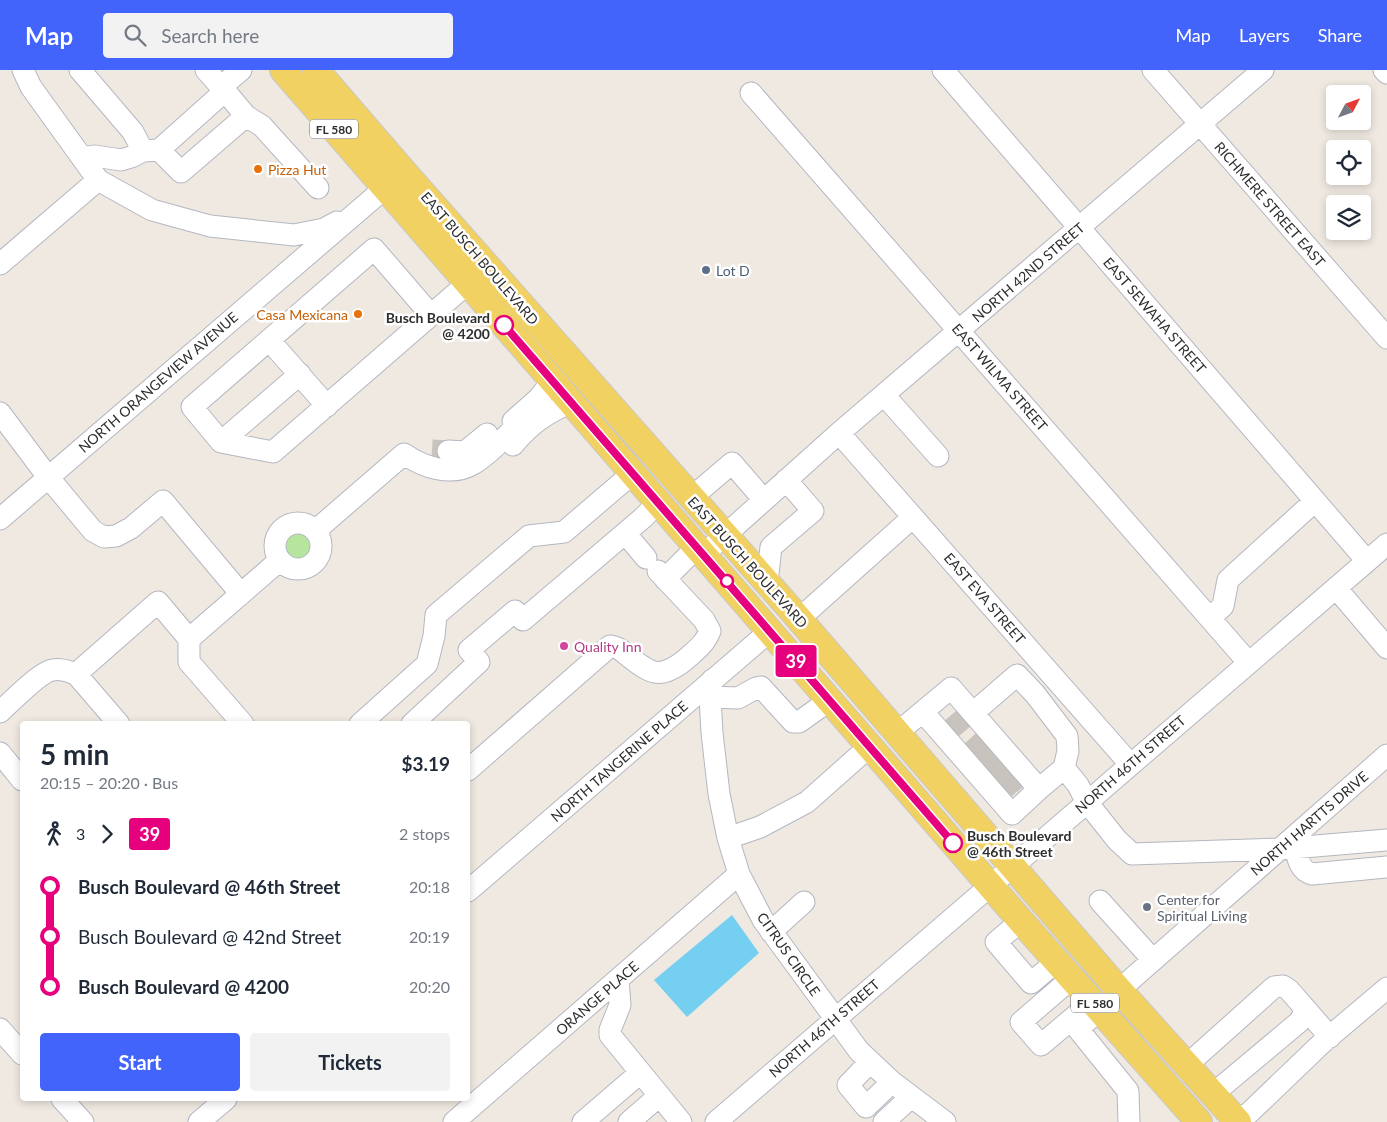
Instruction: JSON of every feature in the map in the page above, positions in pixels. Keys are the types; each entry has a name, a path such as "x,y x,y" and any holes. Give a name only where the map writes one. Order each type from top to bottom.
{"main road":[{"name":"EAST BUSCH BOULEVARD","path":"283,70 1021,921 1199,1122"},
{"name":"EAST BUSCH BOULEVARD","path":"316,70 511,294 799,619 1119,990 1238,1121"},
{"path":"385,188 405,196 476,273 511,294"},
{"path":"1123,1035 1141,1041 1199,1107 1213,1117 1238,1121"}],"street":[{"path":"23,70 31,87 98,180 152,210 210,226 294,235 324,229 362,208"},
{"path":"80,70 151,151 181,172 246,116"},
{"path":"206,70 246,116 262,126 318,188"},
{"path":"82,158 95,156 121,160 151,151 223,89 241,70"},
{"name":"EAST SEWAHA STREET","path":"943,70 1367,561"},
{"name":"RICHMERE STREET EAST","path":"1153,70 1387,338"},
{"name":"NORTH 42ND STREET","path":"656,569 700,550 724,535 839,433 1263,70"},
{"path":"1384,70 1387,73"},
{"name":"EAST WILMA STREET","path":"751,93 1248,662"},
{"path":"0,264 98,180"},
{"name":"NORTH ORANGEVIEW AVENUE","path":"0,518 385,188"},
{"path":"431,315 374,249 192,407 221,442 274,452 468,283"},
{"path":"269,340 327,406"},
{"path":"221,442 300,374"},
{"path":"315,531 404,454 412,460 441,470 452,470 469,458 479,460 515,424 553,380"},
{"path":"884,395 938,456"},
{"path":"515,424 541,418 571,402"},
{"path":"0,413 48,477 93,531 104,537 116,536 131,528 163,501 241,594"},
{"name":"EAST EVA STREET","path":"839,433 1130,764"},
{"path":"412,460 440,451 466,452 469,458"},
{"path":"691,498 732,463 764,500"},
{"path":"363,721 427,664 434,636 436,615 529,536 564,532 633,473"},
{"path":"767,583 771,548 813,511 786,480"},
{"path":"1210,618 1223,606 1228,580 1316,501"},
{"path":"415,721 479,662 469,650 515,611 523,620 625,533 658,502"},
{"path":"799,619 913,517"},
{"path":"293,523 301,524 315,531 320,544 320,551 312,564 306,568 299,569 285,565 280,560 275,546 276,538 286,526 293,523"},
{"path":"470,768 610,646 617,647 644,668 658,674 674,667 706,641 710,630 704,620 625,533"},
{"name":"NORTH 46TH STREET","path":"716,1122 1086,801 1387,544"},
{"path":"188,639 280,560"},
{"path":"1336,588 1387,648"},
{"path":"76,674 158,602 188,639 189,662 240,721"},
{"name":"NORTH TANGERINE PLACE","path":"470,889 707,690 770,631"},
{"path":"674,667 707,690 738,698 756,688 760,688 792,722 799,722 830,700"},
{"path":"0,712 41,676 50,670 60,669 76,674 116,721"},
{"path":"983,752 1016,674 1035,694 1067,736 1068,751 1064,768"},
{"name":"CITRUS CIRCLE","path":"707,690 719,794 728,838 739,874 762,920 859,1051 892,1082 945,1122"},
{"path":"897,733 1064,768 1078,785 1086,801 1117,840 1132,854 1288,848 1387,840"},
{"path":"728,838 760,827 807,802 870,746"},
{"path":"0,753 20,778"},
{"name":"NORTH HARTTS DRIVE","path":"1119,990 1288,848 1387,755"},
{"path":"1288,848 1306,872 1312,874 1387,867"},
{"name":"ORANGE PLACE","path":"454,1122 739,874"},
{"path":"1100,901 1153,960"},
{"path":"771,932 804,902"},
{"path":"1064,969 1021,1022 1041,1045 1096,1006"},
{"path":"618,980 620,1005 610,1030 610,1035 676,1120"},
{"path":"1187,1064 1274,986 1283,986 1330,1037"},
{"path":"1238,1121 1387,988"},
{"path":"1096,1006 1078,1029 1128,1091 1129,1122"},
{"path":"1213,1094 1299,1022 1303,1016 1304,1007"},
{"path":"0,1029 20,1052"},
{"path":"870,1062 848,1084 866,1107 892,1082"},
{"path":"583,1122 640,1073"},
{"path":"629,1122 659,1096"},
{"path":"884,1122 912,1097"},
{"path":"64,1101 82,1122"},
{"path":"200,1122 224,1101"}],"green space":[{"path":"298,530 308,534 312,544 308,554 298,558 288,554 284,544 288,534"}],"water":[{"path":"732,915 759,953 687,1017 654,980"}],"tunnel":[{"path":"432,450 448,451"},
{"path":"951,729 964,718"},
{"path":"971,752 983,741"},
{"path":"982,764 994,753"},
{"path":"993,776 1005,766"},
{"path":"1004,789 1016,779"}],"bus line":[{"name":"39","path":"504,325 953,843"}],"place":[{"name":"Pizza Hut","path":"258,169"},
{"name":"Lot D","path":"706,270"},
{"name":"Casa Mexicana","path":"358,314"},
{"name":"Busch Boulevard @ 4200","path":"504,325"},
{"name":"Quality Inn","path":"564,646"},
{"name":"Busch Boulevard @ 46th Street","path":"953,843"},
{"name":"Center for Spiritual Living","path":"1147,907"}]}
